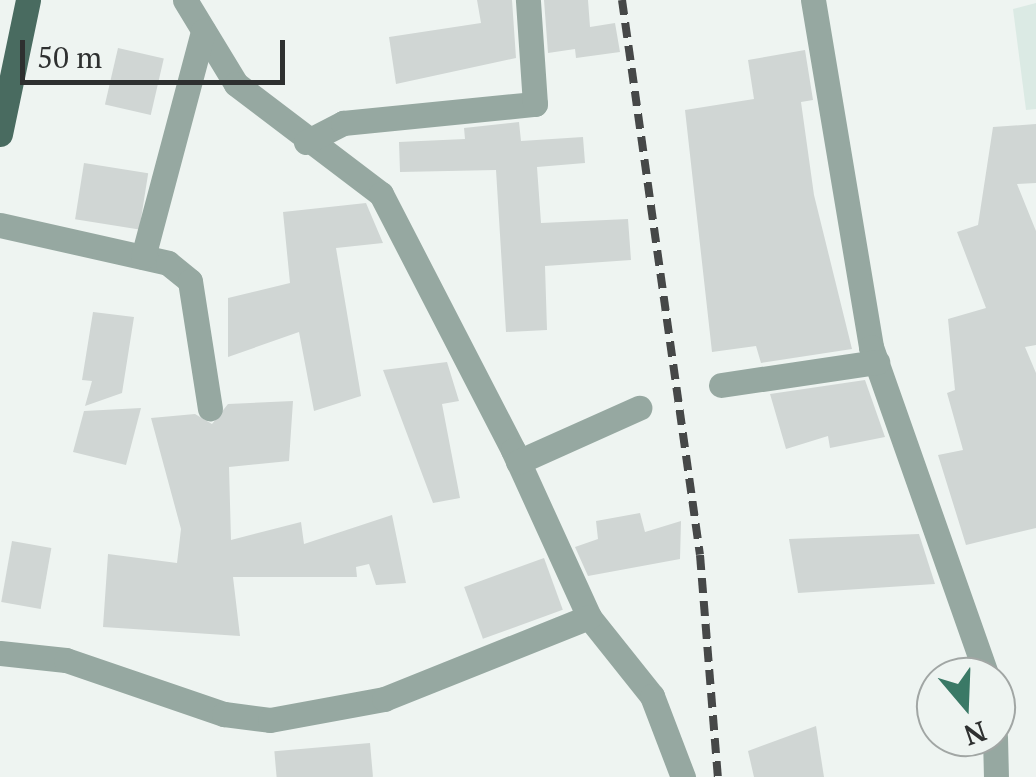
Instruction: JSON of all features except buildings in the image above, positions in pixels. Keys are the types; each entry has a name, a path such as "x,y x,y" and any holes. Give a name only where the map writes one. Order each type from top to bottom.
{"main road":[{"path":"0,134 28,0"}],"street":[{"path":"185,0 236,84 306,142 381,194 518,462 589,617 652,696 683,777"},
{"path":"306,142 343,123 535,104 528,0"},
{"path":"813,0 877,362 980,657"},
{"path":"143,257 204,30"},
{"path":"0,226 168,263 190,281 210,408"},
{"path":"721,386 877,362"},
{"path":"518,462 639,408"},
{"path":"0,653 66,660 224,714 270,720 384,699 589,617"}],"shaded area":[{"path":"1036,3 1036,109 1026,110 1013,9"}],"railway":[{"path":"622,0 700,555 718,777"}]}
